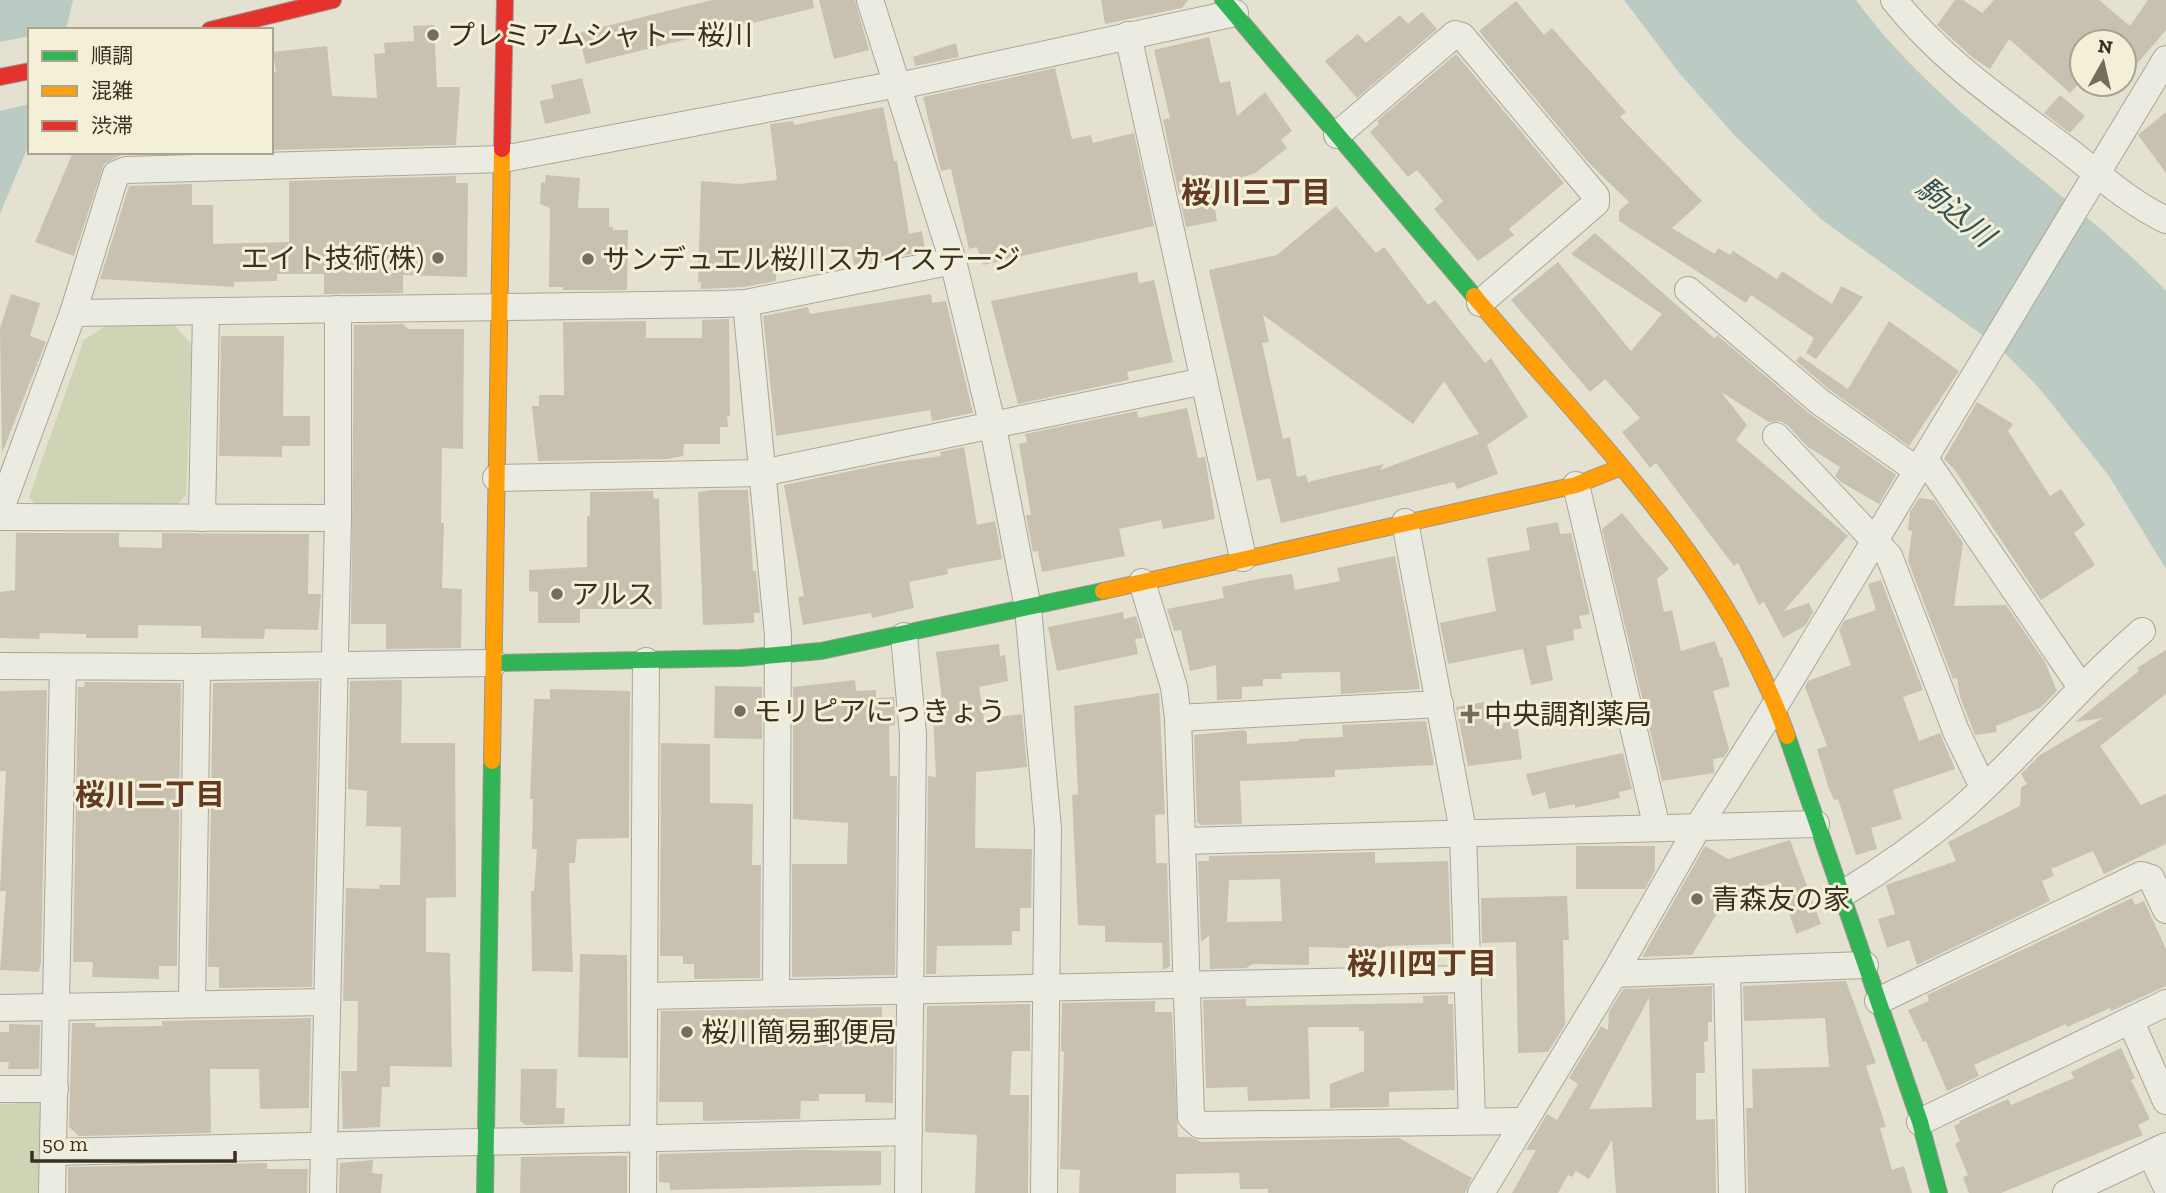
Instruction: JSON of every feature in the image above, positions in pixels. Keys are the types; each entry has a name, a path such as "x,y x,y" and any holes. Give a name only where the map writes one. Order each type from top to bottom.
{"street":[{"path":"218,28 333,0"},
{"path":"485,1193 505,0"},
{"path":"870,0 953,261 993,427 1028,608 1048,829 1044,1193"},
{"path":"1896,1 1943,56 2092,180 2166,220"},
{"path":"0,511 73,313 116,174 126,170 503,159 898,85 1128,36 1229,7 1619,468 1687,550 1724,602 1758,662 1776,704 1920,1122 1939,1193"},
{"path":"1337,135 1455,34 1462,36 1597,196 1595,203 1480,303"},
{"path":"1128,36 1243,558"},
{"path":"1481,1193 1614,974 1698,827 1776,704 2166,59"},
{"path":"0,78 28,71"},
{"path":"73,313 500,306 608,308 746,303 953,261"},
{"path":"1688,290 1821,402 1921,465 2081,687"},
{"path":"746,303 779,656 776,993"},
{"path":"323,1193 338,518 338,309"},
{"path":"202,518 206,312"},
{"path":"496,478 762,472 993,427 1204,381"},
{"path":"1776,436 1876,539 1895,567 1956,731 1983,787"},
{"path":"0,666 197,667 646,662 779,656 904,636 1576,485 1619,468"},
{"path":"1576,485 1657,828"},
{"path":"0,517 338,518"},
{"path":"1405,522 1463,831 1472,1121"},
{"path":"1142,582 1174,687 1178,718 1191,1117 1200,1125 1523,1121"},
{"path":"1841,895 1929,834 1983,787 2081,687 2142,631"},
{"path":"904,636 914,734 908,1193"},
{"path":"643,1193 646,662"},
{"path":"52,1193 62,667"},
{"path":"192,1003 197,667"},
{"path":"1178,718 1440,704"},
{"path":"1183,841 1463,831 1816,824"},
{"path":"1878,1001 2141,875 2151,878 2166,910"},
{"path":"1614,974 1865,965"},
{"path":"1727,972 1732,1193"},
{"path":"645,996 1468,979"},
{"path":"0,1007 327,1002"},
{"path":"1920,1122 2166,1003"},
{"path":"2131,1021 2166,1101"},
{"path":"0,1089 54,1089"},
{"path":"54,1152 909,1132"},
{"path":"2066,1193 2159,1150 2166,1186"}],"green space":[{"path":"110,323 175,326 192,345 186,495 174,508 36,505 29,497 84,340"},
{"path":"39,1102 44,1106 42,1193 0,1193 0,1104"}],"water":[{"path":"0,0 73,0 66,28 28,28 28,147 0,214"},
{"name":"駒込川","path":"1624,0 1856,0 1889,41 1926,80 2128,254 2166,291 2166,569 2109,476 2040,389 1999,347 1822,220 1736,137 1680,74"}],"pier":[{"path":"28,36 28,104 0,111 0,42"}],"building":[{"path":"712,0 813,0 814,8 586,64 578,33"},
{"path":"819,0 855,0 869,50 834,59"},
{"path":"1101,0 1188,0 1182,8 1105,24"},
{"path":"1955,0 1963,0 1982,13 1994,0 2099,0 2130,26 2148,0 2166,0 2166,30 2138,63 2138,28 2068,28 2068,91 2009,39 1990,69 1972,57 1937,25"},
{"path":"1516,1 1544,35 1552,28 1626,112 1620,117 1702,201 1672,228 1715,254 1718,248 1730,255 1733,251 1777,279 1782,271 1832,304 1841,286 1863,297 1816,359 1806,353 1814,338 1751,295 1746,303 1619,221 1619,211 1629,202 1588,162 1479,31"},
{"path":"1422,12 1437,29 1357,98 1325,61 1358,34 1366,43 1400,15 1408,24"},
{"path":"434,25 437,87 460,87 456,145 273,150 273,72 276,72 273,52 327,46 332,96 377,98 374,54 385,53 384,43 414,41 413,26"},
{"path":"1209,37 1220,83 1230,81 1237,116 1265,92 1292,131 1281,140 1287,148 1254,174 1211,185 1217,221 1186,227 1163,120 1170,118 1154,50"},
{"path":"956,43 959,57 915,66 913,57"},
{"path":"1456,54 1564,183 1509,229 1514,235 1478,261 1434,209 1443,201 1417,170 1408,177 1370,132 1379,124 1377,121"},
{"path":"1055,68 1072,139 1091,135 1093,143 1134,133 1154,226 983,265 977,247 969,249 951,169 941,171 923,97"},
{"path":"582,78 591,113 545,124 540,101 554,98 551,85"},
{"path":"2060,95 2085,116 2070,133 2044,113"},
{"path":"883,107 894,161 897,161 909,234 922,231 925,251 854,265 851,247 776,255 776,281 744,287 701,289 701,282 698,282 701,181 739,184 777,180 770,124 793,121 794,125"},
{"path":"2166,112 2166,173 2138,135"},
{"path":"72,154 146,154 121,155 104,164 74,256 35,242"},
{"name":"サンデュエル桜川スカイステージ","path":"546,175 580,178 578,208 609,208 609,227 613,227 613,230 628,230 627,290 563,290 563,287 549,287 550,208 540,204 541,182 545,183"},
{"path":"456,176 456,183 468,183 467,277 403,275 403,293 324,294 324,274 277,274 277,281 234,282 234,287 100,279 129,186 192,184 192,205 213,205 213,244 289,242 289,181"},
{"path":"1336,206 1376,253 1384,247 1428,305 1435,300 1485,363 1491,358 1528,417 1487,445 1498,474 1457,489 1454,482 1281,523 1270,478 1257,481 1209,270 1277,255","holes":["1263,315 1413,424 1444,381 1479,434 1380,470 1384,464 1308,482 1306,475 1297,477 1290,437 1283,439 1262,343 1269,342"]},
{"path":"1595,233 1715,339 1717,335 1810,414 1896,475 1879,504 1841,482 1835,476 1840,467 1808,447 1787,425 1780,421 1769,422 1721,392 1747,425 1736,440 1848,536 1784,611 1809,603 1813,612 1805,626 1783,638 1764,602 1759,605 1738,563 1734,566 1656,463 1650,468 1622,432 1640,418 1605,379 1590,392 1511,300 1558,262 1631,351 1662,314 1571,254"},
{"path":"1137,272 1139,283 1154,280 1173,362 1127,372 1129,380 1018,404 991,301"},
{"path":"11,294 40,303 30,336 46,342 2,453 0,328"},
{"path":"931,294 932,303 946,301 973,413 932,421 930,410 776,436 763,316 808,307 810,314"},
{"path":"729,319 730,416 727,416 728,427 720,427 720,444 684,444 683,456 667,459 538,461 532,406 539,406 539,395 564,395 563,322 646,321 646,338 702,338 702,320"},
{"path":"1889,321 1959,371 1909,446 1830,390 1796,361 1800,356 1848,389"},
{"path":"403,324 408,329 464,329 463,449 442,448 441,523 444,523 442,588 462,589 461,648 386,649 386,624 351,624 354,325"},
{"path":"221,336 284,336 283,416 310,416 310,446 282,446 282,457 219,456"},
{"path":"1977,402 2013,424 2008,431 2050,496 2061,489 2085,525 2074,533 2095,565 2041,600 1954,469 1944,459"},
{"path":"1187,408 1198,458 1205,457 1215,519 1163,529 1161,520 1119,529 1125,556 1042,572 1038,551 1033,552 1026,515 1031,515 1019,444 1027,442 1025,434 1137,411 1138,418"},
{"path":"964,447 977,525 995,521 1002,559 947,569 948,574 909,582 914,608 872,618 871,613 803,625 798,597 804,596 784,485 889,463 941,456 940,452"},
{"path":"748,490 753,571 756,571 760,613 754,613 754,623 703,625 698,492"},
{"path":"653,491 654,499 659,498 662,609 580,609 580,623 538,623 538,592 529,591 529,570 587,567 590,492"},
{"path":"1919,498 1934,500 1963,543 1954,606 2006,605 2045,662 2057,691 2040,708 1996,726 1997,732 1975,735 1960,697 1957,678 1953,679 1908,561 1912,531 1908,530 1910,512"},
{"path":"1622,513 1669,569 1657,579 1664,612 1672,610 1681,651 1715,641 1722,657 1730,686 1713,691 1729,749 1724,757 1713,759 1714,773 1662,781 1602,529"},
{"path":"1558,522 1560,534 1571,533 1590,614 1579,616 1582,628 1573,630 1574,640 1546,646 1553,680 1531,685 1523,649 1448,664 1440,623 1496,611 1487,558 1530,550 1526,528"},
{"path":"16,533 119,533 119,547 162,548 162,533 309,534 308,594 321,594 318,630 265,629 264,639 201,638 201,626 138,625 138,638 86,638 86,634 40,633 39,639 0,638 0,592 15,590"},
{"path":"1395,556 1420,689 1341,694 1340,672 1281,673 1282,679 1263,679 1263,686 1242,687 1242,699 1217,700 1216,665 1190,671 1181,630 1174,631 1167,609 1224,598 1222,587 1258,579 1292,574 1295,590 1340,581 1337,568"},
{"path":"1881,580 1923,690 1903,697 1919,741 1940,733 1955,769 1893,790 1902,819 1871,828 1877,849 1856,855 1838,799 1834,800 1828,786 1817,749 1827,746 1805,687 1808,681 1851,665 1839,630 1844,621 1876,610 1868,584"},
{"path":"1123,612 1124,619 1136,616 1143,638 1135,639 1138,654 1057,671 1048,627"},
{"path":"999,644 1000,656 1005,655 1008,681 979,687 984,719 1022,714 1027,767 976,772 975,848 1032,849 1031,908 1020,908 1020,931 1012,931 1012,945 937,946 936,974 926,974 928,776 936,777 933,716 944,715 936,652"},
{"path":"2166,650 2166,694 2100,746 2141,805 2166,794 2166,844 2104,874 2093,851 2051,869 2054,876 2042,881 2050,901 1917,965 1909,940 1887,948 1878,919 1895,914 1886,885 1956,861 1948,842 2020,806 2021,787 2027,784 2021,774 2040,755 2103,718 2075,722 2139,671 2137,668"},
{"path":"402,680 401,743 455,743 456,897 426,898 426,952 450,953 452,1067 390,1066 390,1087 382,1087 380,1127 343,1129 341,1071 357,1071 358,1001 343,1001 346,888 380,889 379,885 400,885 401,827 366,826 367,791 348,789 350,681"},
{"path":"855,680 856,691 876,690 876,698 894,697 895,725 889,726 890,776 897,776 895,975 792,977 792,864 847,864 848,823 793,819 793,687"},
{"path":"319,681 312,987 219,988 219,967 208,967 213,683"},
{"path":"85,682 181,683 177,966 159,966 159,979 92,977 93,962 73,962 78,687 84,687"},
{"path":"715,686 762,687 762,739 714,738"},
{"path":"550,689 630,691 629,838 577,839 575,863 569,863 573,972 532,971 531,891 534,891 537,849 532,849 533,799 530,799 534,699 550,699"},
{"path":"47,690 41,962 39,972 0,970 6,891 0,891 6,771 0,771 0,691"},
{"path":"1159,693 1165,814 1155,815 1156,863 1167,863 1170,966 1163,970 1162,943 1105,942 1105,926 1078,925 1072,795 1078,794 1074,706"},
{"path":"1484,702 1489,725 1517,721 1522,759 1468,766 1456,707"},
{"path":"1426,721 1434,765 1335,770 1335,777 1240,781 1242,824 1201,825 1197,822 1194,735 1243,730 1247,732 1247,744 1299,741 1343,737 1342,725"},
{"path":"661,743 710,744 710,803 753,804 752,865 761,865 760,978 694,979 694,964 683,964 683,956 660,956"},
{"path":"1623,753 1632,789 1619,792 1620,798 1575,808 1575,804 1549,809 1545,792 1532,796 1526,774"},
{"path":"1790,840 1821,924 1796,934 1779,881 1727,897 1692,955 1642,957 1705,846 1728,859"},
{"path":"1576,846 1655,846 1655,870 1645,889 1576,889"},
{"path":"1375,852 1375,863 1448,861 1451,944 1385,946 1385,949 1309,947 1309,965 1253,964 1246,968 1210,969 1209,936 1201,942 1198,861 1209,861 1209,856","holes":["1280,879 1282,921 1227,922 1229,880"]},
{"path":"1567,896 1569,940 1563,940 1565,1025 1548,1052 1518,1053 1516,942 1482,943 1481,898"},
{"path":"2132,898 2135,905 2144,901 2166,949 2166,986 2111,1011 2110,1008 2067,1027 2066,1024 1974,1065 1979,1076 1947,1091 1926,1041 1923,1042 1908,1010 1929,1001 1927,995"},
{"path":"580,954 627,955 628,1058 578,1057"},
{"path":"1846,981 1876,1063 1866,1066 1886,1127 1880,1128 1892,1170 1904,1166 1912,1193 1748,1193 1746,1108 1753,1108 1752,1069 1829,1067 1825,1018 1744,1021 1743,986"},
{"path":"1712,986 1712,1022 1708,1022 1708,1041 1704,1042 1705,1073 1696,1073 1696,1120 1715,1119 1716,1193 1616,1193 1612,1140 1589,1179 1576,1171 1572,1177 1568,1175 1558,1193 1512,1193 1536,1150 1526,1150 1547,1114 1557,1120 1578,1084 1569,1078 1601,1026 1608,1030 1609,1012 1623,989","holes":["1649,998 1652,1107 1589,1109"]},
{"path":"1448,995 1448,1004 1453,1004 1455,1090 1389,1092 1389,1107 1330,1108 1330,1084 1364,1071 1364,1031 1359,1031 1359,1027 1308,1027 1310,1099 1248,1101 1247,1087 1206,1088 1203,1000 1246,999 1246,1006 1423,1003 1423,996"},
{"path":"1155,1001 1155,1012 1172,1012 1178,1137 1190,1137 1202,1142 1399,1138 1472,1178 1465,1193 1268,1193 1268,1189 1240,1189 1239,1173 1176,1174 1176,1193 1079,1193 1080,1170 1060,1169 1064,1052 1061,1051 1062,1003"},
{"path":"1030,1004 1030,1051 1012,1051 1010,1095 1029,1095 1028,1193 975,1193 977,1135 925,1132 927,1006"},
{"path":"882,1007 882,1017 894,1017 893,1103 865,1102 865,1094 819,1094 819,1101 801,1101 800,1119 703,1121 703,1102 659,1102 661,1011"},
{"path":"311,1018 309,1108 260,1109 259,1069 210,1069 211,1133 79,1136 69,1127 72,1023 95,1023 95,1027 162,1026 162,1021"},
{"path":"9,1024 40,1025 39,1069 8,1069 9,1062 0,1062 0,1032 9,1032"},
{"path":"2121,1048 2135,1078 2131,1080 2150,1119 2138,1125 2143,1135 2001,1193 1969,1193 1963,1177 1968,1175 1955,1144 1960,1141 1954,1126 1960,1123 1959,1121 2008,1099 2011,1105 2074,1078 2071,1072"},
{"path":"521,1069 557,1069 556,1108 565,1108 564,1124 526,1125 520,1121"},
{"path":"881,1151 881,1185 670,1190 670,1183 659,1182 659,1154"},
{"path":"627,1156 627,1193 520,1193 521,1157"},
{"path":"373,1160 372,1173 383,1174 381,1193 339,1193 340,1163"},
{"path":"267,1163 267,1169 308,1169 307,1193 68,1193 68,1167"}],"traffic: fast":[{"path":"1223,0 1474,296"},
{"path":"494,663 741,658 821,651 1103,591"},
{"path":"1787,736 1920,1122 1939,1193"},
{"path":"485,1193 492,761"}],"traffic: slow":[{"path":"492,761 502,149"},
{"path":"1474,296 1608,450 1692,557 1729,614 1761,674 1787,736"},
{"path":"1103,591 1576,485 1619,468"}],"traffic: jam":[{"path":"218,28 333,0"},
{"path":"502,149 505,0"},
{"path":"0,77 28,71"}],"place":[{"name":"プレミアムシャトー桜川","path":"433,35"},
{"name":"エイト技術(株)","path":"438,258"},
{"name":"サンデュエル桜川スカイステージ","path":"588,259"},
{"name":"アルス","path":"557,594"},
{"name":"モリピアにっきょう","path":"740,711"},
{"name":"中央調剤薬局","path":"1470,714"},
{"name":"青森友の家","path":"1697,899"},
{"name":"桜川簡易郵便局","path":"687,1032"}],"district":[{"name":"桜川三丁目","path":"1256,193"},
{"name":"桜川二丁目","path":"150,795"},
{"name":"桜川四丁目","path":"1422,964"}]}
